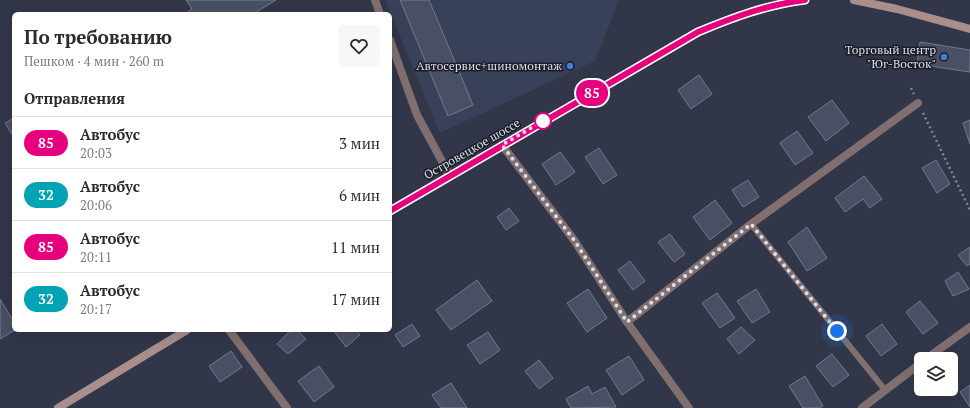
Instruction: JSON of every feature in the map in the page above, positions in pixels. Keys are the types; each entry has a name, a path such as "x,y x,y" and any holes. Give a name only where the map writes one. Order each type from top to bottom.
{"main road":[{"name":"Островецкое шоссе","path":"392,210 698,32 742,14 778,3 805,0"},
{"path":"854,0 897,9 970,29"},
{"path":"58,408 185,332"}],"street":[{"path":"375,0 379,12"},
{"path":"392,46 417,115 450,176"},
{"path":"627,322 751,224 918,103"},
{"path":"502,145 574,240 627,322 689,408"},
{"path":"936,352 970,327"},
{"path":"230,332 287,408"},
{"path":"862,408 914,368"}],"lane":[{"path":"751,224 885,390"}],"path":[{"path":"910,88 970,210"}],"shaded area":[{"path":"385,0 619,0 595,61 440,133 392,17 392,12 390,12"}],"building":[{"path":"186,0 276,0 256,12 188,12 192,9"},
{"path":"400,0 429,0 473,105 448,116"},
{"name":"Торговый центр \"Юг-Восток\"","path":"920,42 970,50 970,72 917,64"},
{"path":"699,75 712,94 691,109 678,90"},
{"path":"832,100 849,123 826,141 808,117"},
{"path":"12,119 12,135 5,123"},
{"path":"970,120 970,144 963,123"},
{"path":"797,131 813,153 795,165 780,143"},
{"path":"599,148 617,175 603,184 585,157"},
{"path":"560,152 575,172 556,185 542,164"},
{"path":"936,160 950,184 937,193 922,168"},
{"path":"864,176 882,199 870,208 863,199 845,212 835,198"},
{"path":"748,180 759,197 743,207 732,190"},
{"path":"715,200 732,223 710,240 693,217"},
{"path":"509,208 519,221 506,230 497,217"},
{"path":"807,227 827,258 807,271 788,242"},
{"path":"670,234 685,254 674,262 658,242"},
{"path":"970,247 970,264 967,266 958,255"},
{"path":"630,261 645,281 633,290 618,270"},
{"path":"958,272 969,289 953,296 945,281"},
{"path":"477,280 492,301 451,330 436,310"},
{"path":"588,289 607,318 587,332 567,303"},
{"path":"756,289 770,312 752,323 737,301"},
{"path":"717,293 735,318 720,328 702,303"},
{"path":"0,299 12,319 12,332 0,339"},
{"path":"920,301 938,323 923,334 906,312"},
{"path":"412,324 420,336 403,347 395,335"},
{"path":"882,324 897,344 881,356 866,336"},
{"path":"741,327 755,340 739,354 727,339"},
{"path":"289,332 299,332 306,339 288,354 277,344"},
{"path":"335,332 358,332 360,335 346,347"},
{"path":"488,332 500,350 480,364 467,345"},
{"path":"231,351 242,367 220,382 209,366"},
{"path":"832,354 849,375 833,387 816,366"},
{"path":"629,356 644,380 622,395 606,370"},
{"path":"539,360 553,378 539,389 525,371"},
{"path":"319,366 334,387 314,402 298,381"},
{"path":"805,376 823,406 819,408 803,408 789,386"},
{"path":"451,383 467,408 441,408 432,395"},
{"path":"970,385 970,407 960,392"},
{"path":"588,386 592,394 605,387 616,407 571,408 566,399"}],"bus line":[{"name":"85","path":"392,210 698,32 742,14 778,3 805,0"}],"place":[{"name":"Торговый центр \"Юг-Восток\"","path":"944,57"},
{"name":"Автосервис+шиномонтаж","path":"570,66"}],"route":[{"path":"543,121 502,145 574,240 627,322 751,224 837,331"}]}
